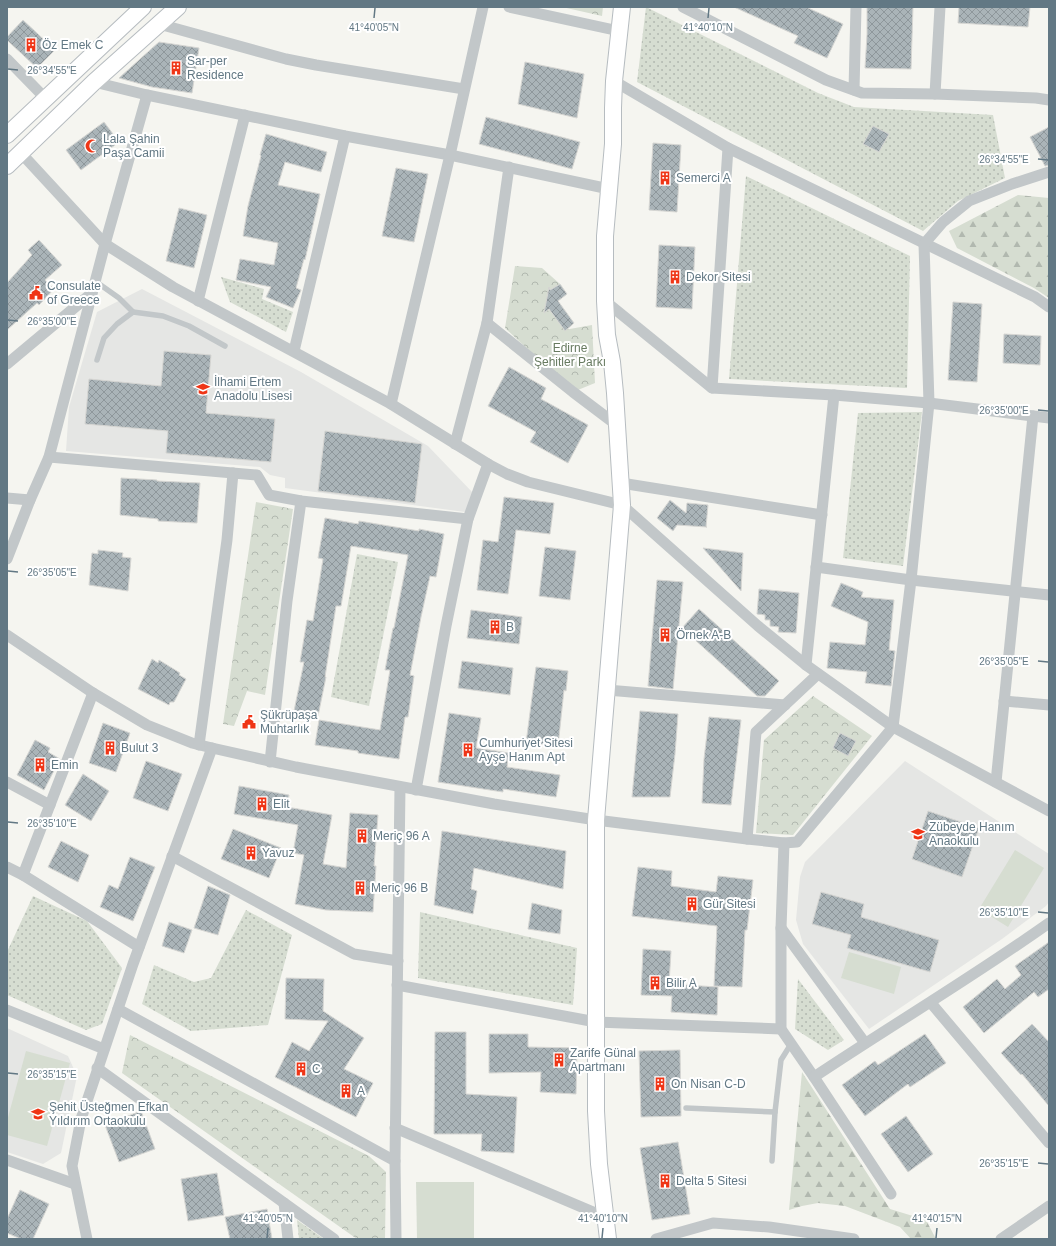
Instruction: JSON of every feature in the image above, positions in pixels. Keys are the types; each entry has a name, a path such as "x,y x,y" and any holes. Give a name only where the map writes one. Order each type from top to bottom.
{"main road":[{"path":"7,136 142,7"},
{"path":"7,166 94,82 178,7"},
{"path":"608,1239 599,1164 596,1112 596,820 622,505 618,426 612,362 607,335 605,301 605,236 613,144 614,81 622,7"}],"street":[{"path":"391,404 450,155 483,7"},
{"path":"509,7 619,31"},
{"path":"683,7 826,80 862,93 935,94 1036,98 1049,100"},
{"path":"854,90 856,7"},
{"path":"935,94 940,7"},
{"path":"159,24 286,59 464,89"},
{"path":"7,59 46,99"},
{"path":"614,81 728,148 1034,297 1049,307"},
{"path":"94,82 147,95 345,136 509,167 609,189"},
{"path":"7,559 30,500 50,457 95,281 147,95"},
{"path":"198,301 244,115"},
{"path":"294,351 345,136"},
{"path":"712,388 728,148"},
{"path":"21,152 105,244 173,287 391,404 488,464 507,474 528,482 622,505 758,626 818,674 894,727 1049,811"},
{"path":"455,444 487,323 509,167"},
{"path":"7,636 94,693 147,725 199,745 270,762 494,804 596,820 784,844 797,842 894,727 929,403 924,244 942,222 969,201 1012,184 1048,175"},
{"path":"7,364 92,293"},
{"path":"605,301 712,388 834,395 929,403 1049,418"},
{"path":"487,323 618,426"},
{"path":"806,665 834,395"},
{"path":"996,782 1033,416"},
{"path":"50,457 257,475 269,495 301,501 468,519"},
{"path":"416,790 446,626 468,519 488,464"},
{"path":"199,745 227,540 233,473"},
{"path":"621,483 822,515"},
{"path":"7,498 30,500"},
{"path":"270,762 287,601 301,501"},
{"path":"816,567 911,580 1049,595"},
{"path":"747,839 756,732 818,674"},
{"path":"607,690 785,705"},
{"path":"23,875 94,693"},
{"path":"1004,701 1049,705"},
{"path":"87,1239 72,1166 80,1119 139,947 212,748"},
{"path":"7,782 50,805"},
{"path":"396,1239 395,1128 400,786"},
{"path":"784,844 781,1029 891,1194"},
{"path":"172,856 354,954 398,961"},
{"path":"7,867 23,875 139,947"},
{"path":"814,1077 865,1043 931,1003 1049,923"},
{"path":"782,928 865,1043"},
{"path":"397,985 596,1022 781,1029"},
{"path":"931,1003 1049,1144"},
{"path":"118,1008 395,1161"},
{"path":"7,1010 104,1049"},
{"path":"97,1068 334,1239"},
{"path":"395,1128 605,1217"},
{"path":"7,1160 75,1184"},
{"path":"284,1203 288,1239"},
{"path":"1001,1239 1049,1206"},
{"path":"656,1239 713,1223 769,1226 854,1239"}],"lane":[{"path":"95,281 119,298 133,312 163,316 189,326 225,346"},
{"path":"97,360 104,338 116,324 133,312"},
{"path":"772,1161 775,1112 782,1060 791,1044"},
{"path":"686,1108 775,1112"}],"shaded area":[{"name":"İlhami Ertem Anadolu Lisesi","path":"142,289 301,372 428,446 474,494 465,512 285,488 285,478 270,475 260,467 66,451 69,407 97,312"},
{"path":"905,761 1049,854 1049,902 1046,906 1002,939 869,1029 803,944 796,920 800,877 805,862"},
{"name":"Şehit Üsteğmen Efkan Yıldırım Ortaokulu","path":"7,1028 68,1056 77,1076 61,1153 43,1164 7,1152"}],"green space":[{"path":"562,7 603,7 602,16"},
{"path":"646,7 818,93 854,107 993,115 1005,178 958,201 923,231 637,82"},
{"path":"746,176 910,256 907,388 729,379"},
{"path":"1018,195 1049,198 1049,298 1034,288 957,248 949,231"},
{"name":"Edirne Şehitler Parkı","path":"515,266 542,268 560,284 548,291 546,305 564,330 592,325 595,383 573,392 505,328"},
{"path":"221,277 264,289 262,299 293,312 286,332 230,302"},
{"path":"922,412 903,566 843,558 858,413"},
{"path":"256,502 293,509 265,695 247,691 234,726 223,724"},
{"path":"357,554 398,562 369,706 331,697"},
{"path":"813,696 872,736 793,835 756,833 764,740"},
{"path":"1015,850 1044,868 1008,927 979,909"},
{"path":"33,896 87,921 122,968 102,1024 86,1030 7,995 7,952"},
{"path":"246,910 292,935 268,1025 191,1031 142,1004 154,965 194,982 211,978"},
{"path":"420,912 577,948 573,1005 418,978"},
{"path":"849,952 901,967 894,994 841,978"},
{"path":"798,979 844,1040 828,1050 795,1029"},
{"path":"130,1035 369,1156 386,1172 385,1239 357,1239 122,1073"},
{"path":"26,1051 70,1063 47,1146 7,1135 7,1121"},
{"path":"802,1072 890,1209 926,1220 936,1239 911,1239 900,1227 845,1206 818,1203 789,1210"},
{"path":"416,1182 474,1182 474,1239 417,1239"},
{"path":"297,1220 324,1239 299,1239"}],"building":[{"path":"734,7 806,7 843,24 827,58 794,43 798,36"},
{"path":"867,7 913,7 911,69 865,68"},
{"path":"959,7 1030,7 1028,27 958,23"},
{"name":"Öz Emek C","path":"23,20 55,50 37,68 7,40 7,37"},
{"name":"Sar-per Residence","path":"159,42 199,48 192,93 152,87 119,78"},
{"path":"525,62 584,74 577,118 518,104"},
{"path":"486,117 580,142 572,169 479,144"},
{"name":"Lala Şahin Paşa Camii","path":"104,122 119,142 81,170 66,150"},
{"path":"873,126 889,134 879,152 863,144"},
{"path":"1049,127 1049,165 1045,166 1030,137"},
{"path":"266,134 327,152 321,172 285,162 278,185 320,194 305,260 304,259 296,288 301,290 293,308 266,297 271,287 236,280 240,259 274,265 278,243 243,236 248,206"},
{"name":"Semerci A","path":"653,143 681,145 677,212 649,210"},
{"path":"396,168 428,174 414,242 382,236"},
{"path":"179,208 207,215 194,268 166,261"},
{"path":"39,240 62,265 45,280 54,289 39,305 37,303 7,330 7,283 32,255 28,250"},
{"name":"Dekor Sitesi","path":"659,245 695,247 692,309 656,307"},
{"path":"560,284 567,294 558,301 574,323 565,331 549,309 544,313 549,287 550,290"},
{"path":"953,302 982,304 977,382 948,380"},
{"path":"1004,334 1041,336 1040,365 1003,363"},
{"path":"164,351 211,355 206,413 275,419 271,462 166,453 168,431 85,424 89,379 161,386"},
{"path":"509,367 546,388 541,399 588,425 568,463 530,442 536,432 488,406"},
{"path":"325,431 422,444 415,503 318,491"},
{"path":"121,478 200,483 197,523 158,521 158,519 120,515"},
{"path":"504,497 554,503 550,534 516,530 508,594 477,590 483,540 498,542"},
{"path":"670,500 686,513 687,503 708,505 706,527 677,525 673,531 657,518"},
{"path":"325,518 358,524 359,521 419,531 419,529 444,534 436,577 430,576 421,617 410,675 414,676 408,717 405,717 399,759 315,745 319,720 380,730 390,670 385,670 408,555 351,546 341,606 336,606 326,677 318,716 294,711 304,662 300,662 307,620 313,621 323,559 318,558"},
{"path":"545,547 576,551 570,600 539,596"},
{"path":"703,548 743,553 741,591"},
{"path":"98,550 123,553 122,557 131,558 128,591 89,585 92,553 98,554"},
{"name":"Örnek A-B","path":"657,580 683,582 673,689 648,686"},
{"path":"841,583 863,592 861,597 894,600 889,650 895,651 891,686 865,683 867,672 827,668 830,642 865,645 868,622 831,606"},
{"path":"759,589 799,593 796,633 778,632 779,627 770,626 770,620 765,620 765,615 757,614"},
{"path":"699,609 779,681 765,696 757,696 682,628"},
{"name":"B","path":"471,610 522,617 519,644 467,638"},
{"path":"152,659 158,663 159,660 180,673 179,675 186,679 174,702 170,702 169,705 138,689"},
{"path":"462,661 513,668 510,695 458,688"},
{"path":"536,667 568,671 566,691 564,690 558,746 526,743"},
{"path":"640,711 678,714 670,797 632,797"},
{"name":"Cumhuriyet Sitesi Ayşe Hanım Apt","path":"449,713 481,718 476,748 509,753 507,767 560,775 556,797 503,789 503,792 438,782"},
{"path":"709,717 741,720 731,805 702,803 704,759"},
{"name":"Bulut 3","path":"103,723 130,733 116,772 89,763"},
{"path":"840,733 856,741 848,756 833,748"},
{"name":"Emin","path":"35,740 50,748 48,752 60,759 44,790 17,775"},
{"path":"146,761 182,774 168,811 133,798"},
{"path":"83,774 109,791 91,821 65,805"},
{"path":"239,786 289,795 287,807 332,815 323,864 346,868 350,813 378,815 374,866 376,866 373,912 326,910 295,904 304,855 293,853 298,825 234,814"},
{"path":"928,811 979,828 962,877 912,859"},
{"name":"Yavuz","path":"233,829 281,848 269,878 221,859"},
{"path":"442,831 566,851 563,889 474,868 471,889 477,891 473,914 434,905"},
{"path":"61,841 89,855 78,882 48,867"},
{"path":"130,857 155,867 133,921 100,907 109,885 118,889"},
{"name":"Gür Sitesi","path":"638,867 672,871 671,886 716,892 718,876 753,880 747,930 745,930 742,987 714,986 717,926 632,916"},
{"path":"208,886 230,895 218,935 194,928"},
{"path":"821,892 864,904 861,917 939,940 930,972 847,948 851,935 812,924"},
{"path":"532,903 562,910 560,934 528,929"},
{"path":"169,922 192,930 184,953 162,946"},
{"path":"1049,942 1049,989 1038,997 1034,992 984,1033 963,1007 997,979 1005,989 1021,975 1015,966"},
{"path":"643,949 671,951 669,984 718,987 717,1015 671,1012 672,996 641,995"},
{"path":"286,978 324,979 323,1011 364,1038 344,1069 373,1083 356,1117 275,1077 292,1042 309,1051 328,1021 285,1019"},
{"path":"1032,1024 1049,1042 1049,1106 1022,1074 1021,1075 1001,1053"},
{"path":"435,1032 466,1032 466,1094 517,1097 514,1153 481,1151 482,1134 434,1134"},
{"path":"489,1034 528,1034 528,1047 577,1048 576,1094 540,1092 541,1072 489,1073"},
{"path":"925,1034 946,1063 910,1087 908,1084 865,1116 842,1085 875,1061 878,1065"},
{"name":"On Nisan C-D","path":"680,1050 681,1116 641,1117 639,1051"},
{"path":"141,1111 155,1149 119,1162 105,1125"},
{"path":"906,1116 933,1154 908,1172 881,1134"},
{"name":"Delta 5 Sitesi","path":"678,1142 690,1214 652,1220 640,1148"},
{"path":"217,1173 224,1215 188,1221 181,1179"},
{"path":"20,1190 49,1204 33,1239 21,1239 7,1233 7,1219"},
{"path":"267,1209 272,1239 230,1239 225,1217"}],"place":[{"name":"Öz Emek C","path":"31,45"},
{"name":"Sar-per Residence","path":"176,68"},
{"name":"Lala Şahin Paşa Camii","path":"92,146"},
{"name":"Semerci A","path":"665,178"},
{"name":"Dekor Sitesi","path":"675,277"},
{"name":"Consulate of Greece","path":"36,293"},
{"name":"İlhami Ertem Anadolu Lisesi","path":"203,389"},
{"name":"B","path":"495,627"},
{"name":"Örnek A-B","path":"665,635"},
{"name":"Şükrüpaşa Muhtarlık","path":"249,722"},
{"name":"Bulut 3","path":"110,748"},
{"name":"Cumhuriyet Sitesi Ayşe Hanım Apt","path":"468,750"},
{"name":"Emin","path":"40,765"},
{"name":"Elit","path":"262,804"},
{"name":"Zübeyde Hanım Anaokulu","path":"918,834"},
{"name":"Meriç 96 A","path":"362,836"},
{"name":"Yavuz","path":"251,853"},
{"name":"Meriç 96 B","path":"360,888"},
{"name":"Gür Sitesi","path":"692,904"},
{"name":"Bilir A","path":"655,983"},
{"name":"Zarife Günal Apartmanı","path":"559,1060"},
{"name":"C","path":"301,1069"},
{"name":"On Nisan C-D","path":"660,1084"},
{"name":"A","path":"346,1091"},
{"name":"Şehit Üsteğmen Efkan Yıldırım Ortaokulu","path":"38,1114"},
{"name":"Delta 5 Sitesi","path":"665,1181"}]}
